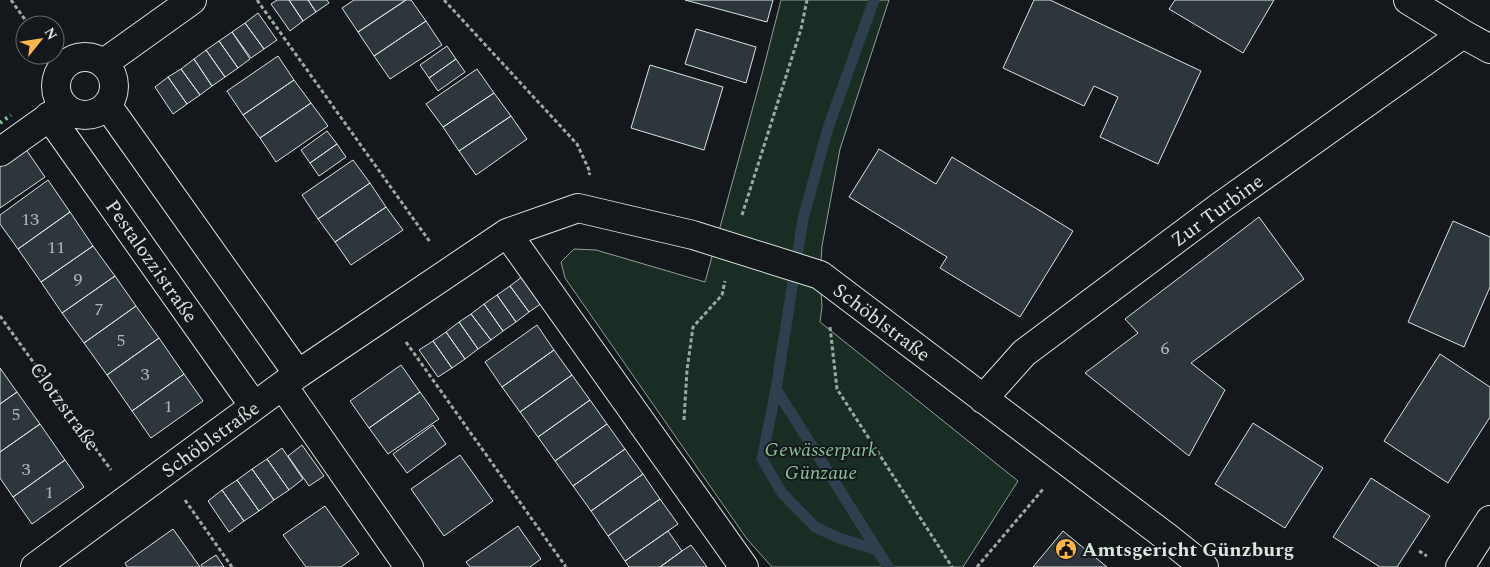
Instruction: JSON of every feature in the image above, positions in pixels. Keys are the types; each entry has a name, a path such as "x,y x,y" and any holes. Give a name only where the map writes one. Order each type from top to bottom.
{"street":[{"path":"104,64 192,0"},
{"path":"1408,0 1490,49"},
{"name":"Zur Turbine","path":"983,399 1024,354 1218,208 1463,34"},
{"path":"0,152 57,111 82,115 91,114 100,111 107,105 112,97 114,79 104,64 96,59 86,57 65,62"},
{"path":"57,65 57,111"},
{"path":"107,105 290,380 409,567"},
{"name":"Pestalozzistraße","path":"57,111 254,406"},
{"name":"Schöblstraße","path":"35,567 290,380 507,233 578,208 693,235 820,275 1204,567"},
{"path":"507,233 744,567"},
{"path":"1460,567 1490,520"}],"path":[{"path":"11,0 22,15"},
{"path":"257,0 429,240"},
{"path":"444,0 577,144 590,172 578,208"},
{"path":"684,425 687,370 693,327 722,295 736,249 740,219 801,29 807,0"},
{"path":"820,275 822,307 830,325 837,389 952,567"},
{"path":"387,315 566,567"},
{"name":"Clotzstraße","path":"0,316 130,497"},
{"path":"976,567 1067,462"},
{"path":"165,473 232,567"}],"green space":[{"name":"Gewässerpark Günzaue","path":"781,0 889,0 840,149 822,246 820,275 822,307 820,322 1018,481 963,567 772,567 747,539 565,278 561,262 574,249 596,250 705,282"}],"building":[{"path":"277,0 289,0 303,21 290,31 271,4"},
{"path":"289,0 308,0 316,12 303,21"},
{"path":"308,0 327,0 329,3 316,12"},
{"path":"354,0 406,0 358,32 342,8"},
{"path":"406,0 411,0 426,21 374,56 358,32"},
{"path":"685,0 773,0 767,22"},
{"path":"1034,0 1050,0 1201,71 1158,164 1100,137 1118,97 1094,86 1084,106 1003,68"},
{"path":"1175,0 1274,0 1243,53 1169,9"},
{"path":"258,13 277,40 264,49 245,23"},
{"path":"426,21 442,45 390,79 374,56"},
{"path":"245,23 264,49 251,58 232,32"},
{"path":"696,29 756,47 746,83 685,64"},
{"path":"232,32 250,59 238,68 219,41"},
{"path":"219,41 238,68 225,77 206,50"},
{"path":"447,46 456,59 429,78 420,65"},
{"path":"206,50 225,77 212,86 194,59"},
{"path":"278,56 294,80 243,115 227,91"},
{"path":"194,59 212,86 200,95 181,69"},
{"path":"456,59 465,72 438,91 429,78"},
{"path":"650,65 723,87 704,150 631,128"},
{"path":"181,69 200,95 187,104 168,77"},
{"path":"477,69 494,93 443,127 426,104"},
{"path":"168,77 187,104 173,114 155,87"},
{"path":"294,80 311,103 260,138 243,115"},
{"path":"494,93 511,116 459,151 443,127"},
{"path":"311,103 328,126 276,162 260,138"},
{"path":"511,116 527,139 476,175 459,151"},
{"path":"327,131 337,144 310,163 301,150"},
{"path":"337,144 346,157 319,176 310,163"},
{"path":"25,148 45,177 0,208 0,165"},
{"path":"879,149 936,184 952,157 1073,231 1020,317 940,268 947,257 849,197"},
{"path":"353,160 370,183 318,219 302,195"},
{"path":"48,180 70,212 18,249 0,224 0,215"},
{"path":"370,183 386,207 335,242 318,219"},
{"path":"386,207 403,230 351,265 335,242"},
{"path":"70,212 93,246 41,282 18,249"},
{"path":"1259,217 1304,279 1191,363 1225,390 1189,456 1085,373 1138,333 1125,319"},
{"path":"1453,221 1490,237 1490,287 1464,347 1408,322"},
{"path":"93,246 115,276 62,313 41,282"},
{"path":"115,276 136,306 84,343 62,313"},
{"path":"523,276 542,303 529,312 510,286"},
{"path":"510,286 529,312 516,322 497,295"},
{"path":"497,295 516,322 503,331 484,304"},
{"path":"484,304 503,331 491,340 471,314"},
{"path":"136,306 159,338 107,375 84,343"},
{"path":"471,314 491,340 478,349 459,322"},
{"path":"459,322 478,349 465,359 446,332"},
{"path":"537,325 554,350 502,387 485,362"},
{"path":"446,332 465,359 452,368 433,341"},
{"path":"159,338 184,374 132,411 107,375"},
{"path":"433,341 452,368 438,377 419,350"},
{"path":"554,350 572,375 520,412 502,387"},
{"path":"1440,354 1490,387 1490,417 1448,483 1384,441"},
{"path":"401,365 420,392 369,428 350,401"},
{"path":"0,368 17,392 0,404"},
{"path":"184,374 203,401 151,438 132,411"},
{"path":"572,375 590,400 538,437 520,412"},
{"path":"17,392 40,424 0,452 0,404"},
{"path":"420,392 439,419 388,454 369,428"},
{"path":"590,400 607,424 555,461 538,437"},
{"path":"1253,423 1323,468 1285,528 1215,484"},
{"path":"40,424 65,460 13,497 0,478 0,452"},
{"path":"607,424 625,449 573,486 555,461"},
{"path":"433,425 446,444 407,473 393,454"},
{"path":"302,445 324,476 309,486 288,456"},
{"path":"282,448 303,479 289,490 267,459"},
{"path":"625,449 643,474 591,511 573,486"},
{"path":"460,455 493,501 444,536 411,489"},
{"path":"267,459 289,490 274,500 252,469"},
{"path":"65,460 84,487 32,524 13,497"},
{"path":"252,469 274,500 259,511 237,480"},
{"path":"643,474 660,499 608,536 591,511"},
{"path":"1371,478 1430,516 1397,567 1380,567 1333,537"},
{"path":"237,480 259,511 244,521 222,490"},
{"path":"222,490 244,521 229,532 208,501"},
{"path":"660,499 678,524 625,561 608,536"},
{"path":"325,506 359,554 341,567 306,567 283,535"},
{"path":"518,526 541,559 530,567 470,567 466,562"},
{"path":"173,529 200,567 127,567 125,563"},
{"path":"668,531 682,551 660,567 629,567 625,561"},
{"name":"Amtsgericht Günzburg","path":"1063,531 1107,567 1033,567"},
{"path":"691,545 707,567 660,567 682,551"},
{"path":"216,555 224,567 202,567 201,565"}],"waterway":[{"path":"874,0 828,128 803,219 776,389 888,567"},
{"path":"776,389 762,459 782,493 815,527 839,538 877,550"}],"hedge":[{"path":"0,123 11,115"}],"place":[{"name":"Amtsgericht Günzburg","path":"1066,549"}]}
